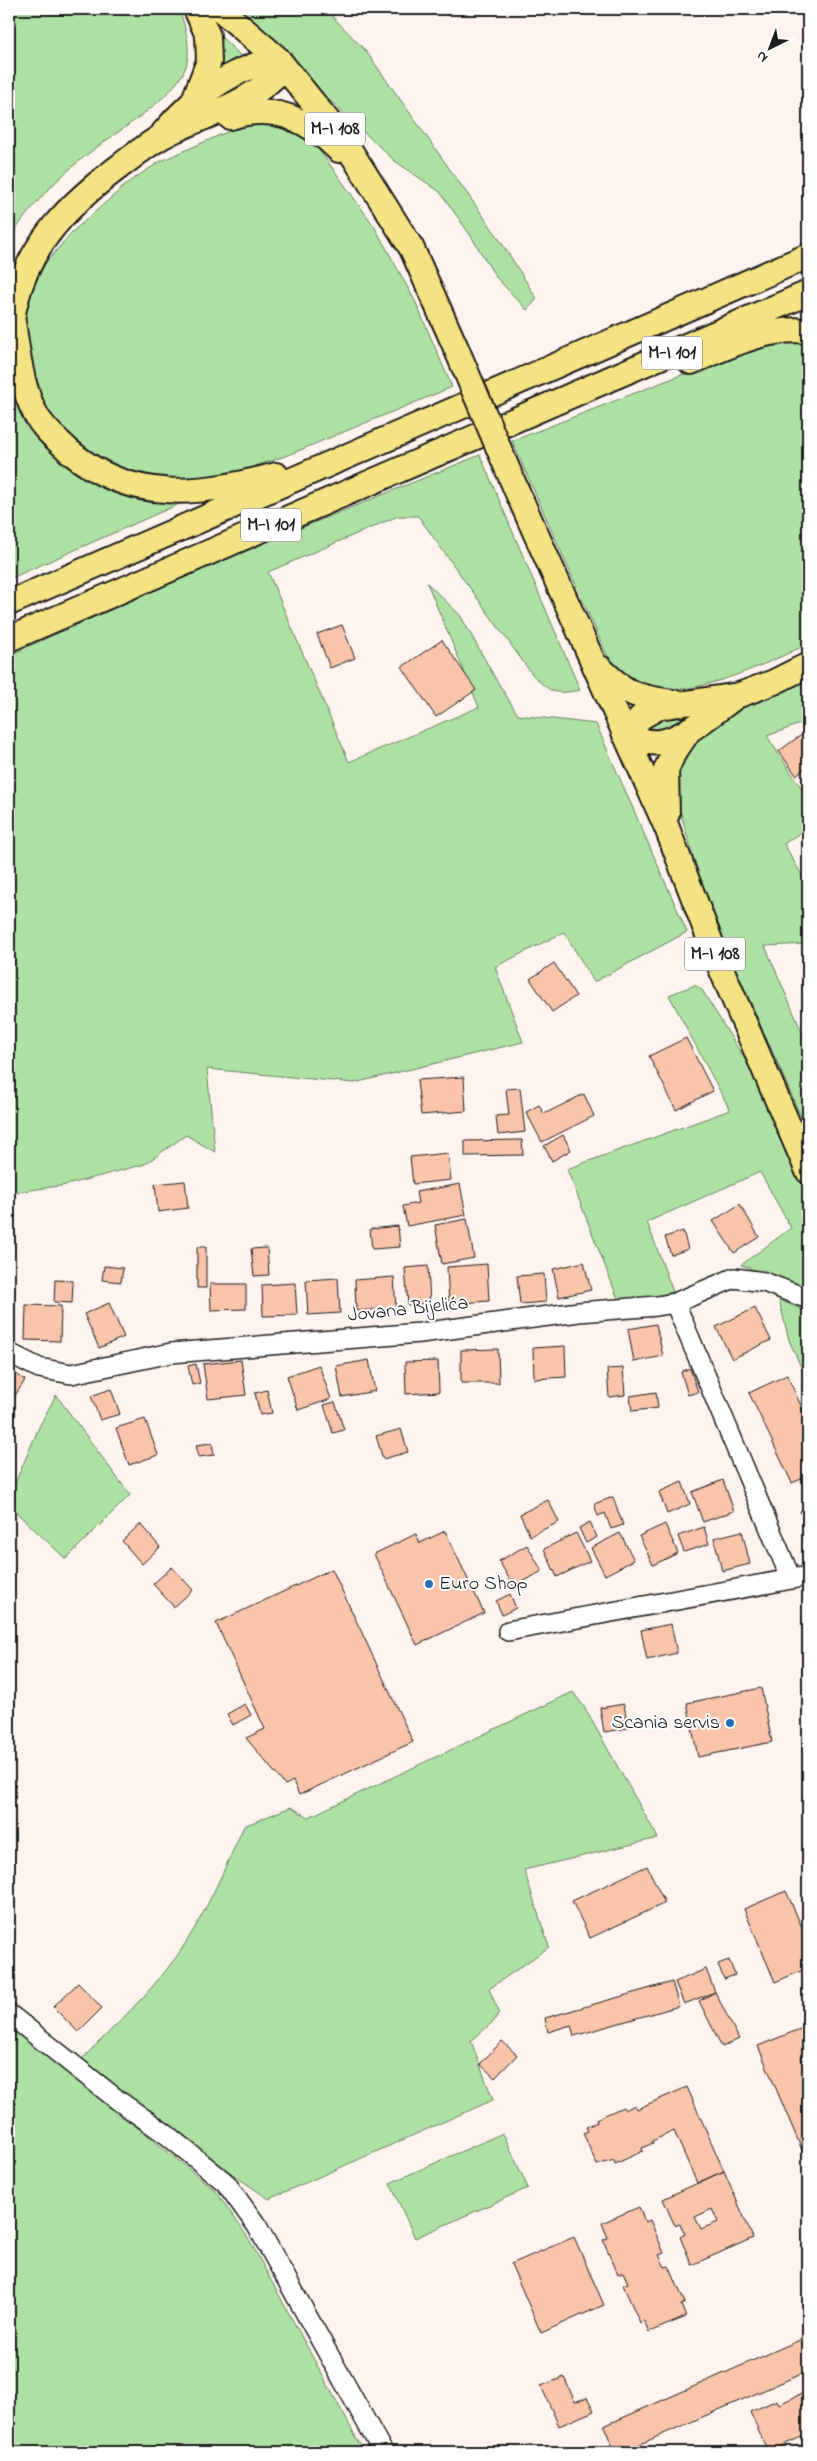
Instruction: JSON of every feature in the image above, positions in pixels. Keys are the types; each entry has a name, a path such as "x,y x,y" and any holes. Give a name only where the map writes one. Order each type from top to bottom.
{"main road":[{"path":"167,134 194,100 209,61 208,36 196,9"},
{"name":"M-I 108","path":"220,9 281,63 344,141 412,249 516,489 667,828 719,964 808,1171"},
{"path":"194,100 238,71 256,63 281,63 270,83 255,94 221,112 167,134 92,187 61,216 38,247 15,304 11,332 24,385 36,414 46,430 84,464 123,482 166,490 204,491 275,475 372,439 409,428"},
{"path":"167,134 192,132 225,118 259,110 292,117 325,136 370,181"},
{"name":"M-I 101","path":"9,603 808,256"},
{"name":"M-I 101","path":"9,639 808,293"},
{"path":"535,412 564,413 761,335 784,331 808,331"},
{"path":"592,660 628,693 644,698 678,703"},
{"path":"739,695 690,729 660,742 645,741 626,735 641,716 659,707 739,695 774,682 808,665"},
{"path":"667,828 666,770 673,754 690,729"}],"street":[{"name":"Jovana Bijelića","path":"9,1352 39,1368 56,1373 71,1374 171,1353 420,1333 579,1312 675,1303 734,1278 764,1282 808,1299"},
{"path":"508,1631 800,1577 675,1303"},
{"path":"9,2014 104,2090 167,2135 226,2183 257,2226 383,2452"}],"green space":[{"path":"9,9 179,9 188,42 188,59 182,75 174,86 152,107 66,172 35,204 9,240"},
{"path":"239,9 325,9 365,50 498,237 537,299 527,310 495,276 471,236 440,192 395,161 315,87"},
{"path":"213,29 242,57 212,81"},
{"path":"254,120 269,120 310,138 328,162 374,226 415,301 452,387 288,455 208,482 163,483 110,467 74,444 47,410 27,350 25,304 45,264 71,233 129,182 159,162"},
{"path":"808,337 808,644 750,670 704,685 661,690 643,686 631,680 622,672 606,653 512,441 763,343"},
{"path":"9,374 44,438 186,501 9,579"},
{"path":"480,455 580,690 553,691 538,680 418,516 398,516 268,572 349,762 479,707 427,583 460,615 518,715 596,724 687,932 594,982 564,932 495,967 523,1042 354,1083 207,1069 215,1152 186,1135 145,1164 66,1185 9,1193 9,655 230,557"},
{"path":"808,676 808,721 767,736 808,798 808,827 784,844 808,886 808,944 765,946 808,1046 808,1133 736,969 700,880 675,793 674,778 688,742 703,728"},
{"path":"688,712 696,715 667,728 649,728 649,723 655,719"},
{"path":"695,985 702,990 758,1081 808,1193 808,1289 741,1265 791,1228 760,1172 647,1222 673,1292 620,1304 567,1169 730,1110 669,995"},
{"path":"779,1300 808,1312 808,1383 789,1340"},
{"path":"56,1395 130,1495 66,1559 18,1514 9,1502 9,1489 16,1481 40,1425"},
{"path":"573,1692 584,1707 658,1838 524,1870 549,1947 489,1989 499,2012 494,2021 471,2041 493,2100 269,2199 235,2176 81,2060 144,1996 177,1956 205,1909 244,1826 291,1807 309,1817"},
{"path":"9,2024 215,2190 247,2236 364,2452 9,2452"},
{"path":"503,2133 528,2188 415,2238 390,2183"}],"building":[{"path":"342,625 355,658 330,668 317,634"},
{"path":"442,640 476,690 436,717 402,667"},
{"path":"804,733 808,739 808,766 796,775 779,751"},
{"path":"554,963 576,996 552,1012 530,979"},
{"path":"686,1038 713,1091 676,1110 649,1056"},
{"path":"464,1077 466,1111 421,1115 417,1080"},
{"path":"520,1088 525,1132 498,1135 496,1116 509,1115 506,1089"},
{"path":"584,1094 594,1116 542,1142 526,1112 539,1105 544,1114"},
{"path":"563,1135 571,1150 552,1161 544,1146"},
{"path":"522,1140 523,1155 465,1156 465,1141"},
{"path":"448,1153 451,1180 413,1184 410,1157"},
{"path":"185,1181 188,1208 158,1212 155,1184"},
{"path":"460,1184 466,1215 407,1226 403,1206 418,1203 416,1192"},
{"path":"740,1204 759,1237 734,1253 713,1221"},
{"path":"467,1219 474,1258 442,1264 435,1225"},
{"path":"398,1226 400,1247 372,1249 370,1229"},
{"path":"683,1231 688,1249 671,1255 665,1237"},
{"path":"197,1247 206,1247 206,1288 197,1288"},
{"path":"267,1248 269,1275 254,1276 251,1249"},
{"path":"584,1262 591,1290 559,1297 553,1269"},
{"path":"487,1264 489,1301 449,1304 447,1267"},
{"path":"104,1266 123,1268 121,1282 102,1280"},
{"path":"428,1266 430,1303 408,1305 405,1268"},
{"path":"544,1274 546,1302 520,1304 517,1276"},
{"path":"394,1277 396,1308 356,1311 355,1280"},
{"path":"338,1278 340,1313 308,1315 306,1280"},
{"path":"55,1280 73,1281 72,1303 54,1302"},
{"path":"295,1283 297,1315 263,1316 262,1285"},
{"path":"210,1284 246,1284 246,1309 211,1310"},
{"path":"109,1303 124,1337 99,1348 84,1314"},
{"path":"26,1305 61,1306 60,1341 25,1340"},
{"path":"755,1308 771,1340 732,1359 716,1327"},
{"path":"656,1324 663,1356 634,1362 628,1329"},
{"path":"565,1346 566,1377 534,1379 533,1348"},
{"path":"498,1349 499,1383 461,1383 461,1350"},
{"path":"241,1360 246,1395 208,1399 203,1364"},
{"path":"369,1360 375,1391 342,1397 336,1366"},
{"path":"438,1361 439,1392 406,1394 405,1362"},
{"path":"196,1364 200,1383 192,1385 188,1366"},
{"path":"319,1365 331,1399 298,1410 287,1376"},
{"path":"623,1368 625,1395 609,1397 607,1369"},
{"path":"690,1368 698,1392 688,1395 681,1372"},
{"path":"9,1369 25,1380 9,1405"},
{"path":"787,1375 808,1421 808,1476 792,1483 749,1393"},
{"path":"111,1389 120,1414 100,1420 91,1396"},
{"path":"267,1390 272,1413 260,1415 255,1393"},
{"path":"656,1392 658,1408 632,1411 630,1396"},
{"path":"335,1402 344,1430 333,1433 324,1405"},
{"path":"145,1419 158,1455 129,1465 116,1428"},
{"path":"401,1429 408,1452 383,1459 376,1436"},
{"path":"212,1443 214,1455 199,1457 196,1445"},
{"path":"723,1480 734,1511 703,1522 692,1492"},
{"path":"682,1482 690,1504 667,1514 659,1492"},
{"path":"613,1497 623,1525 611,1529 605,1513 598,1516 594,1504"},
{"path":"548,1500 559,1522 530,1536 520,1514"},
{"path":"808,1508 808,1531 800,1511"},
{"path":"590,1522 597,1537 586,1543 579,1528"},
{"path":"140,1524 160,1547 142,1564 122,1541"},
{"path":"665,1524 678,1553 653,1565 639,1536"},
{"path":"704,1527 709,1544 684,1552 678,1536"},
{"name":"Euro Shop","path":"445,1531 484,1613 417,1645 374,1554 416,1534 420,1543"},
{"path":"742,1531 750,1564 722,1571 714,1538"},
{"path":"576,1533 590,1561 557,1577 544,1549"},
{"path":"620,1533 634,1560 605,1575 591,1548"},
{"path":"527,1545 542,1571 514,1587 499,1561"},
{"path":"172,1567 193,1590 174,1607 153,1584"},
{"path":"332,1569 413,1742 299,1795 293,1781 285,1785 246,1738 265,1729 216,1623"},
{"path":"510,1594 516,1608 502,1615 496,1601"},
{"path":"671,1624 677,1653 647,1660 641,1630"},
{"name":"Scania servis","path":"761,1688 772,1742 698,1757 687,1703"},
{"path":"245,1704 251,1715 233,1725 227,1714"},
{"path":"624,1704 628,1728 604,1732 600,1708"},
{"path":"647,1866 665,1903 590,1938 572,1901"},
{"path":"786,1891 808,1941 808,1968 775,1982 744,1909"},
{"path":"729,1960 735,1975 724,1979 718,1964"},
{"path":"706,1969 715,1992 684,2004 675,1982"},
{"path":"672,1982 679,2006 574,2036 571,2025 548,2032 545,2018"},
{"path":"78,1983 102,2008 78,2032 53,2007"},
{"path":"715,1992 739,2039 722,2047 699,2001"},
{"path":"800,2029 808,2049 808,2054 801,2057 808,2074 808,2156 805,2157 758,2046"},
{"path":"502,2041 517,2055 495,2078 480,2064"},
{"path":"687,2087 724,2171 697,2183 674,2131 652,2141 653,2143 642,2148 643,2151 615,2164 614,2160 597,2165 583,2133 588,2131 586,2127 597,2122 596,2119 623,2107 625,2110 635,2105 637,2109"},
{"path":"724,2171 753,2238 692,2265 680,2237 685,2234 680,2224 675,2226 663,2199","holes":["712,2209 718,2222 701,2229 695,2217"]},
{"path":"639,2207 645,2222 650,2220 664,2253 659,2255 665,2267 669,2266 685,2303 681,2305 686,2317 649,2332 644,2321 640,2323 623,2285 628,2283 623,2272 618,2274 603,2240 608,2238 602,2223"},
{"path":"574,2237 604,2305 541,2333 511,2264"},
{"path":"802,2339 808,2352 808,2371 622,2452 615,2452 604,2426"},
{"path":"564,2377 575,2402 587,2397 594,2411 559,2426 541,2386"},
{"path":"808,2391 808,2434 768,2452 750,2412 777,2400 779,2404"}],"place":[{"name":"Euro Shop","path":"429,1584"},
{"name":"Scania servis","path":"730,1723"}]}
